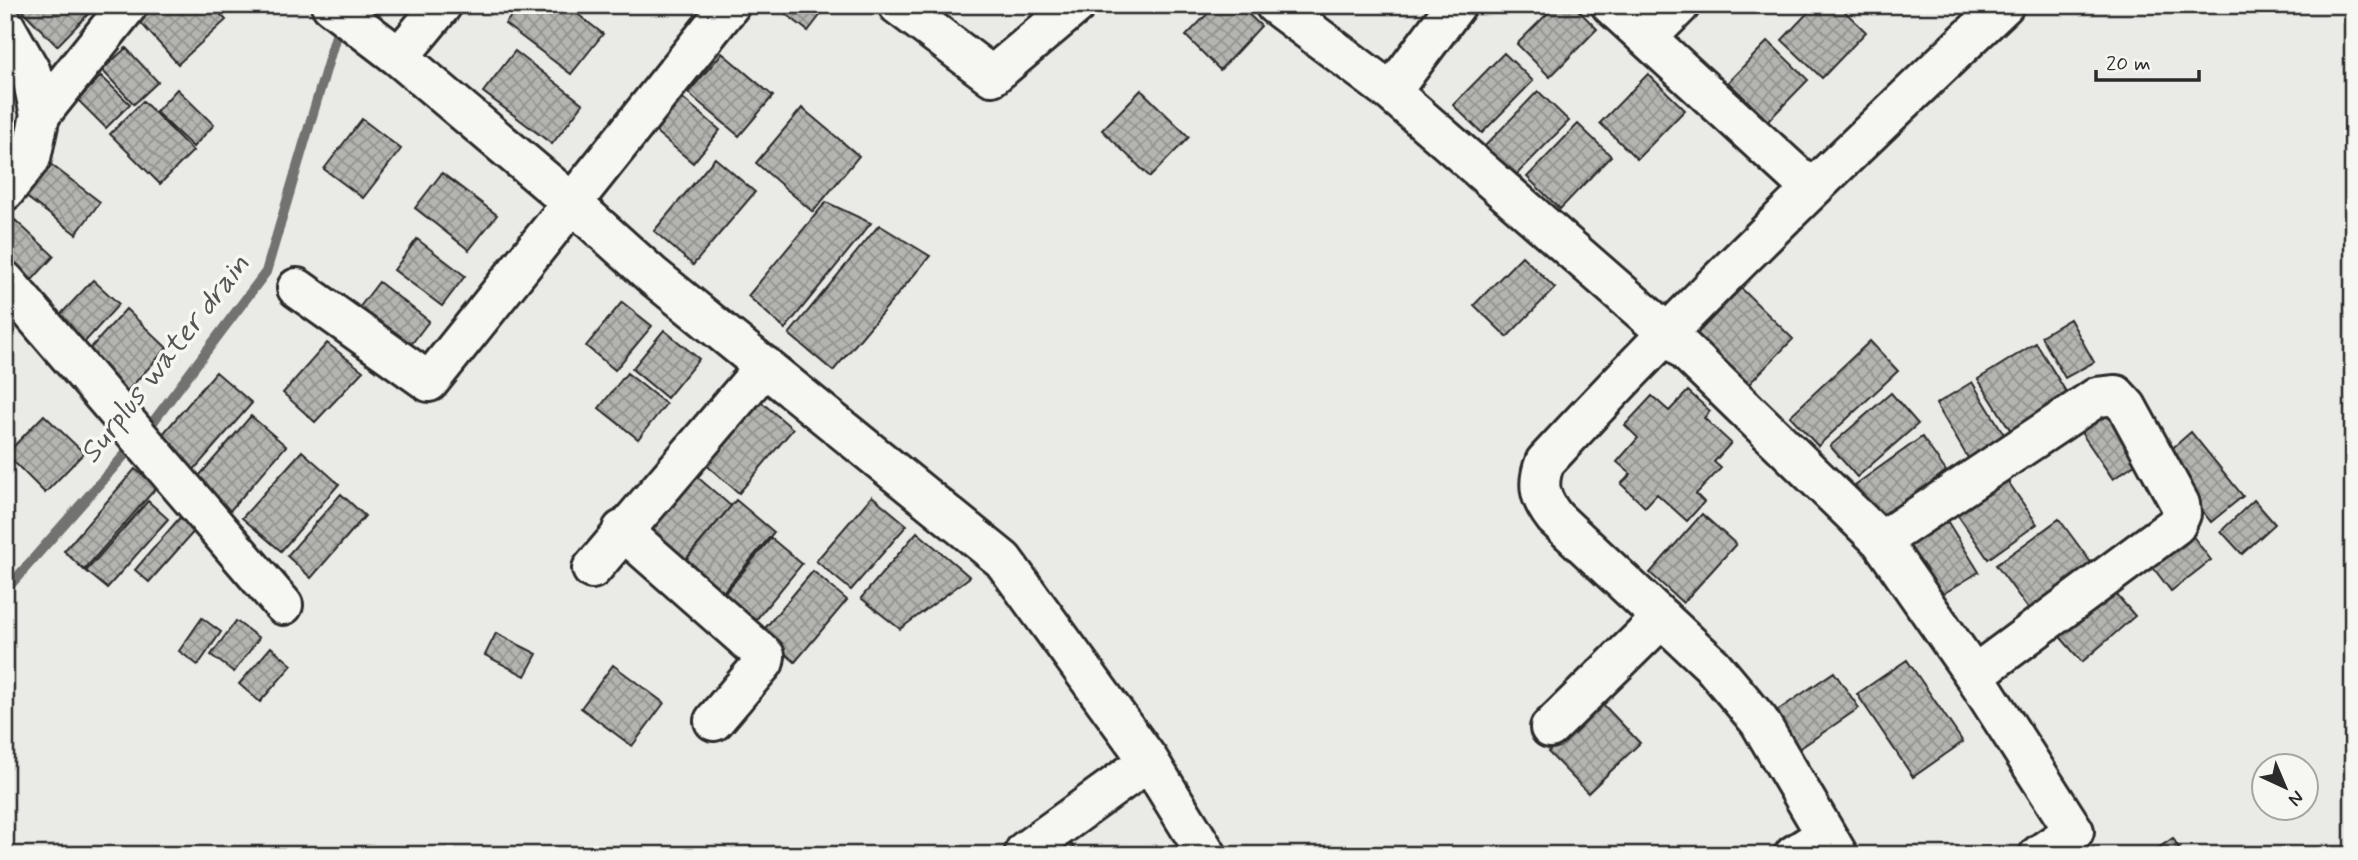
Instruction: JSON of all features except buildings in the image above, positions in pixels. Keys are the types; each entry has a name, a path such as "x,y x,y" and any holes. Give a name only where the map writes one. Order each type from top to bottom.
{"street":[{"path":"40,116 128,5"},
{"path":"399,57 442,5"},
{"path":"297,288 429,382 730,5"},
{"path":"898,5 992,75 1076,5"},
{"path":"1275,5 1391,92 1667,333 1881,541 1974,675 2082,843 2039,855"},
{"path":"1391,92 1456,5"},
{"path":"1611,5 1810,188"},
{"path":"1647,38 1680,5"},
{"path":"339,11 399,57 572,203 653,276 1003,560 1149,761 1208,855"},
{"path":"1794,855 1832,845 1759,721 1712,665 1555,518 1543,503 1539,491 1545,462 1667,333 1982,12"},
{"path":"5,26 31,72 40,116 31,158 5,191"},
{"path":"5,281 283,605"},
{"path":"592,569 622,530 765,366"},
{"path":"1881,541 2097,397 2116,395 2127,407 2180,504 2181,514 2176,524 1974,675"},
{"path":"622,530 765,656 764,662 714,721"},
{"path":"1550,728 1662,618"},
{"path":"1026,851 1149,761"}],"waterway":[{"name":"Surplus water drain","path":"5,591 150,426 266,272 340,22"}]}
